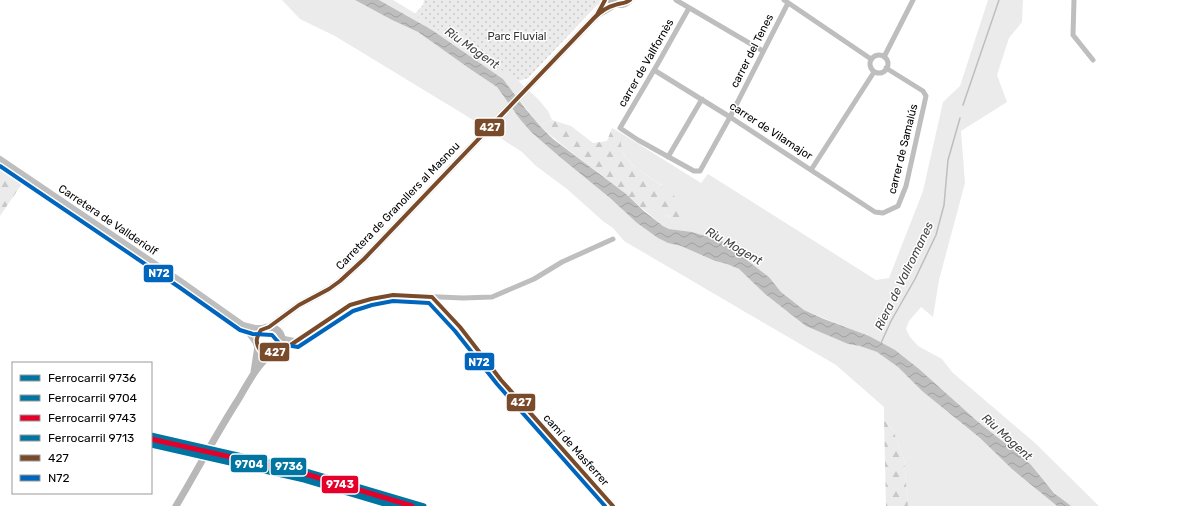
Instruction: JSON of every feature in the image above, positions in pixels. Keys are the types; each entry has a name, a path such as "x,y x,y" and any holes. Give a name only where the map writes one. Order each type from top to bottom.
{"main road":[{"name":"Carretera de Granollers al Masnou","path":"596,15 605,0"},
{"name":"Carretera de Granollers al Masnou","path":"267,328 299,305 329,289 347,275 596,15 613,2 625,4 630,0"},
{"path":"176,506 221,427 254,374 264,360 275,352 282,344 282,326 287,314"},
{"path":"254,374 257,336 262,330 267,328 276,330 281,337"},
{"path":"257,345 264,352 275,352"}],"street":[{"path":"676,0 764,50"},
{"path":"884,56 913,0"},
{"path":"1074,0 1073,36 1093,60"},
{"path":"786,2 871,59"},
{"name":"carrer del Tenes","path":"668,157 694,171 700,171 764,50 786,2"},
{"name":"carrer de Vallfornès","path":"668,157 620,128 689,8"},
{"path":"876,55 884,56 888,64 886,68 882,72 874,72 870,66 871,59 876,55"},
{"name":"carrer de Samalús","path":"875,212 883,213 898,206 906,186 926,96 886,68"},
{"name":"carrer de Vilamajor","path":"654,70 730,116 875,212"},
{"path":"811,170 874,72"},
{"path":"668,157 702,100"},
{"name":"Carretera de Vallderiolf","path":"0,159 182,282 243,326 257,345"},
{"path":"275,352 289,346 350,305 371,299 393,296 463,298 492,297 534,278 562,262 613,239"},
{"name":"camí de Masferrer","path":"432,297 460,327 501,380 613,506"},
{"path":"243,326 267,328"},
{"path":"281,337 296,341"}],"green space":[{"path":"282,0 355,0 418,32 497,87 531,132 610,198 637,223 658,238 668,243 681,246 715,261 739,269 765,294 807,326 848,344 860,346 877,352 898,367 922,391 980,438 1013,470 1057,506 908,506 904,459 893,430 884,419 884,407 836,365 624,241 613,228 604,222 567,189 536,166 522,152 465,115 335,36 300,19"},
{"path":"379,0 393,0 502,66 538,99 548,111 552,120 540,126 503,79 432,30"},
{"name":"Parc Fluvial","path":"424,0 600,0 599,3 528,78 519,81 414,15 423,5"},
{"path":"988,0 1023,0 1022,22 1009,38 997,75 1007,102 961,131 965,183 939,280 933,317 921,307 909,321 906,329 910,337 918,346 942,359 952,372 1035,443 1099,506 1068,505 1015,451 872,338 804,310 781,292 769,277 722,241 692,232 669,229 663,226 643,209 657,211 670,217 663,186 637,169 627,159 619,144 621,133 701,183 708,174 876,280 889,278 923,191 943,102 960,86"},
{"path":"552,120 571,126 593,143 607,141 612,128 621,133 623,152 627,159 640,171 665,188 684,205 684,212 679,218 653,210 643,209 565,148 540,126"},
{"path":"0,164 24,181 0,216"},
{"path":"884,419 893,430 904,459 908,506 886,506"}],"water":[{"path":"355,0 379,0 432,30 503,79 540,126 553,139 626,194 663,226 669,229 692,232 722,241 769,277 781,292 804,310 869,336 895,350 919,369 977,421 1031,465 1054,493 1071,506 1057,506 1013,470 980,438 922,391 898,367 877,352 860,346 848,344 806,326 765,294 739,269 658,238 637,223 610,198 531,132 497,87 418,32"}],"waterway":[{"name":"Riera de Vallromanes","path":"963,105 999,0"},
{"name":"Riera de Vallromanes","path":"881,343 891,321 915,279 936,235 944,205 948,160 960,118"}],"rail line":[{"name":"9736","path":"152,435 299,469 424,506"},
{"name":"9743","path":"152,439 306,474 412,506"},
{"name":"9704","path":"152,441 297,475 403,506"},
{"name":"9713","path":"152,445 304,480 391,506"}],"transit line":[{"name":"427","path":"432,297 393,295 371,299 350,305 289,346 272,353 260,350 257,345 257,338 261,330 269,327 299,305 329,289 364,259 597,15 605,0"},
{"name":"427","path":"593,19 600,12 609,7 630,0"},
{"name":"N72","path":"0,166 240,330 253,334 272,335 280,344 298,347 353,311 372,305 393,301 429,303 455,331 497,384 605,506"},
{"name":"427","path":"432,297 460,327 501,380 613,506"}],"water label":[{"name":"Riu Mogent","path":"472,48"},
{"name":"Riu Mogent","path":"734,246"},
{"name":"Riu Mogent","path":"1007,437"}]}
